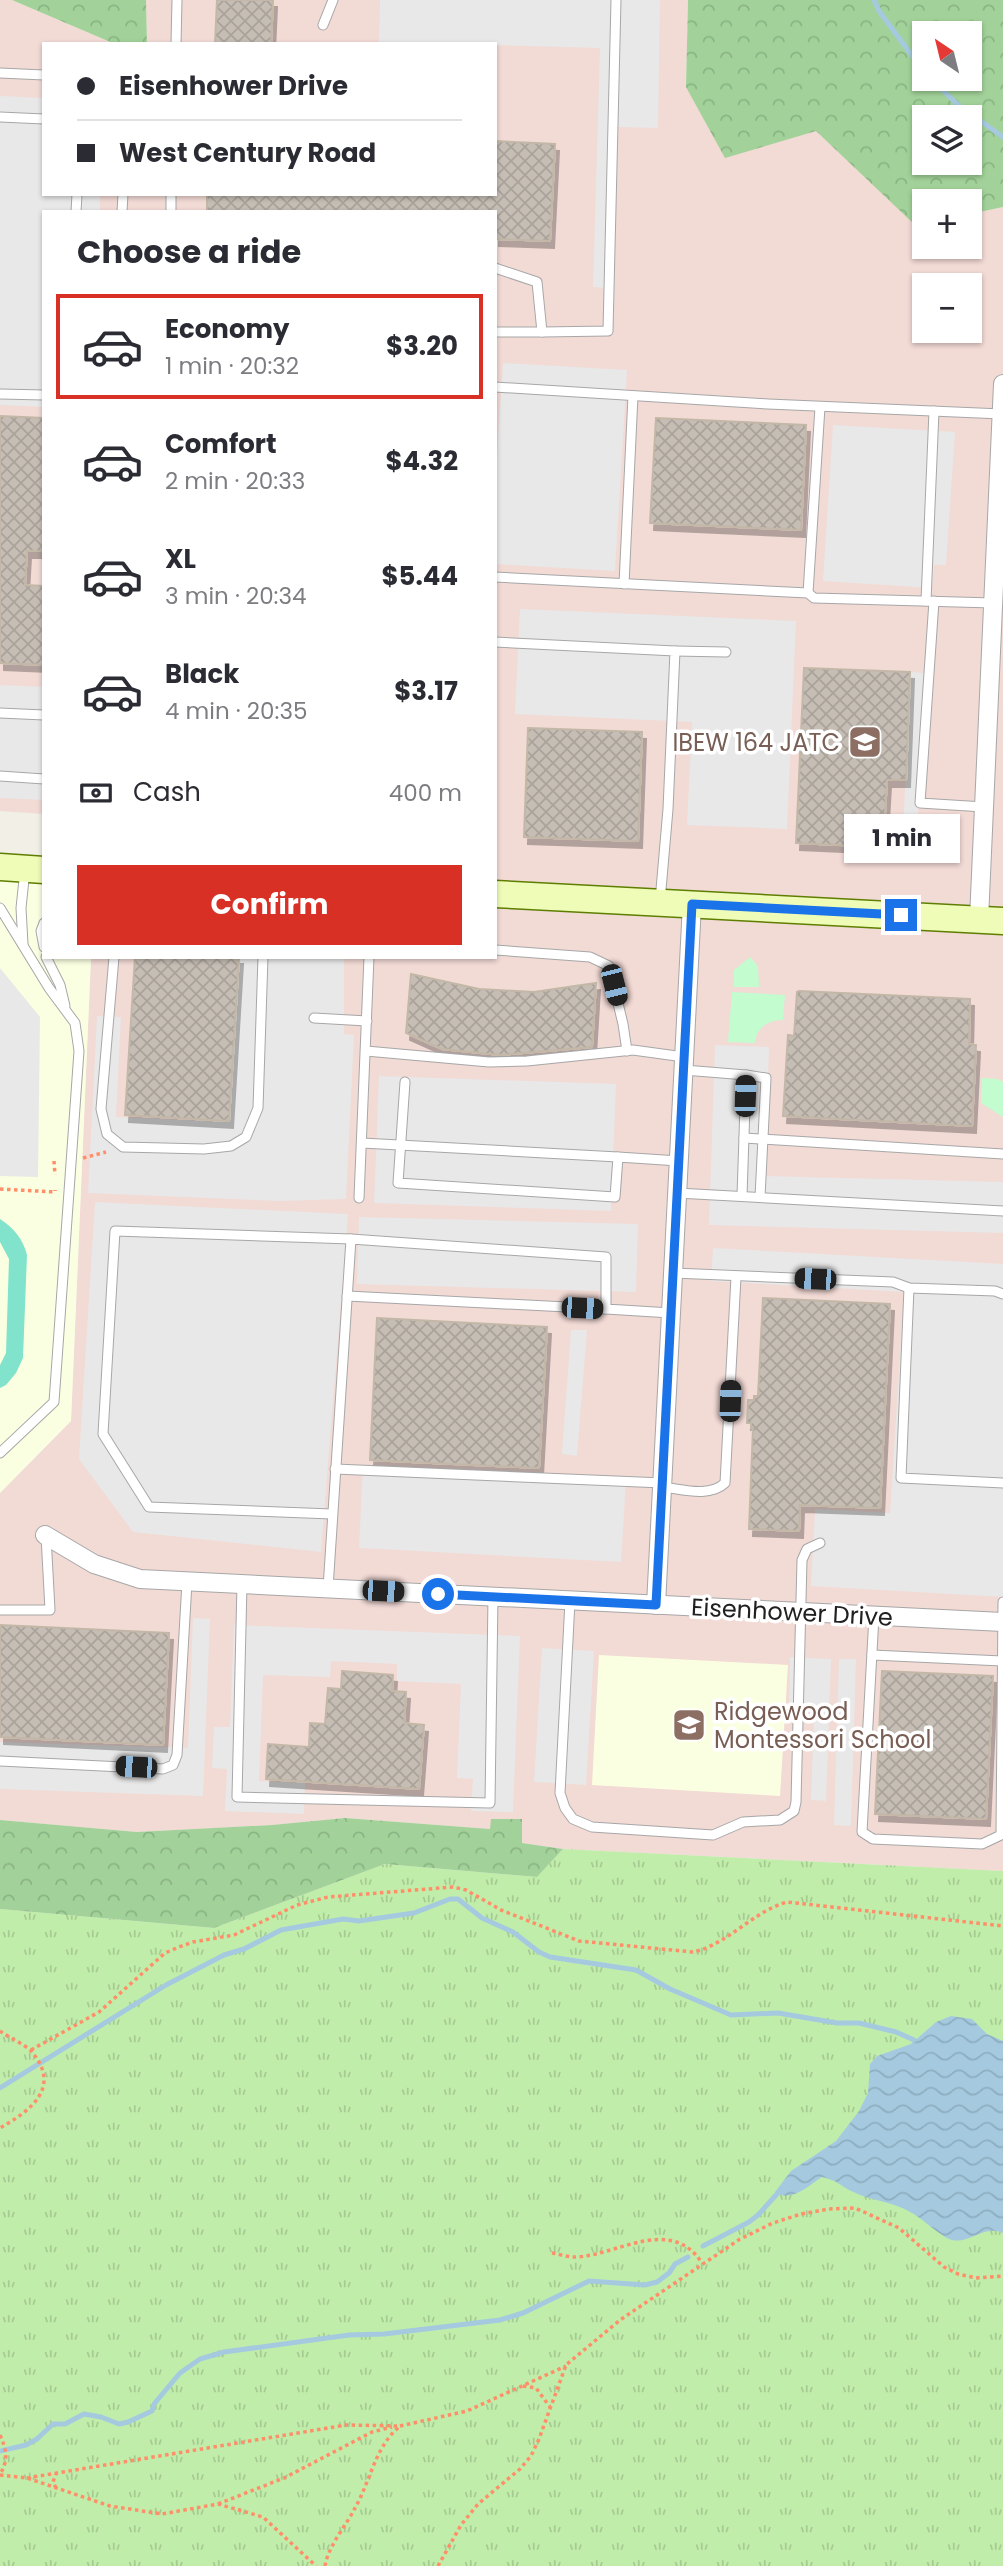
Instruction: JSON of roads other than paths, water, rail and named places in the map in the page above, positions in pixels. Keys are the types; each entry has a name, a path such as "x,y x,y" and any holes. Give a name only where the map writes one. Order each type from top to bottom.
{"main road":[{"path":"497,894 991,920"}],"street":[{"path":"991,920 984,807 997,595 1003,384"},
{"path":"656,1605 692,904"},
{"name":"Eisenhower Drive","path":"46,1535 94,1564 140,1579 1003,1622"}],"lane":[{"path":"176,42 177,0"},
{"path":"323,25 333,0"},
{"path":"497,332 608,331 616,0"},
{"path":"0,73 42,75"},
{"path":"0,117 42,119"},
{"path":"497,269 537,282 542,332"},
{"path":"497,387 820,407 1002,414"},
{"path":"0,394 42,395"},
{"path":"624,584 633,396"},
{"path":"808,593 820,407"},
{"path":"934,411 930,601 920,803 984,807"},
{"path":"497,577 808,593 814,598 930,601 997,595"},
{"path":"497,642 726,652"},
{"path":"659,902 668,809 675,651"},
{"path":"0,713 42,715"},
{"path":"0,776 42,779"},
{"path":"23,868 21,908 24,947"},
{"path":"0,908 75,1023 79,1051 54,1402 0,1453"},
{"path":"497,950 590,957 609,965 624,1024 627,1051"},
{"path":"47,959 60,985 67,1011"},
{"path":"114,959 101,1109 107,1134 123,1147 204,1149 231,1146 246,1137 258,1108 263,959"},
{"path":"359,1198 369,959"},
{"path":"314,1018 367,1021"},
{"path":"366,1051 489,1062 627,1051 766,1078 765,1140 760,1197"},
{"path":"742,1196 746,1075"},
{"path":"405,1082 398,1182 615,1197 618,1157"},
{"path":"744,1138 1003,1154"},
{"path":"362,1143 679,1161"},
{"path":"677,1193 1003,1211"},
{"path":"332,1514 149,1507 103,1434 115,1231 351,1239 606,1257 606,1309"},
{"path":"328,1588 351,1239"},
{"path":"673,1273 893,1282 909,1288 995,1291 1003,1294"},
{"path":"335,1469 663,1485 706,1492 714,1490 725,1483 736,1277"},
{"path":"909,1288 901,1478 1003,1483"},
{"path":"347,1296 671,1313"},
{"path":"0,1610 50,1610 46,1535"},
{"path":"570,1601 560,1793 565,1808 573,1819 592,1827 713,1835 743,1822 780,1820 794,1811 803,1553 811,1545 820,1543"},
{"path":"0,1761 163,1769 173,1765 177,1755 187,1582"},
{"path":"242,1584 237,1797 490,1803 493,1597"},
{"path":"874,1616 862,1832 873,1839 982,1844 1001,1835 1003,1602"},
{"path":"872,1655 1002,1661"}],"water":[{"path":"951,2016 972,2019 987,2034 1003,2041 1003,2233 990,2231 952,2240 905,2209 858,2194 822,2177 805,2189 787,2196 775,2192 791,2171 836,2141 859,2111 868,2093 870,2064 877,2056 911,2044 936,2022"}],"waterway":[{"path":"874,0 912,56"},
{"path":"943,91 1003,137"},
{"path":"0,2088 166,1985 281,1930 343,1919 359,1921 414,1913 450,1899 458,1899 482,1918 513,1932 550,1957 636,1970 670,1989 731,2015 778,2013 837,2023 859,2023 896,2032 914,2040"},
{"path":"703,2246 749,2222 777,2194"},
{"path":"0,2451 26,2445 53,2424 65,2424 84,2414 119,2424 128,2422 152,2411 154,2404 180,2373 200,2359 224,2352 349,2335 384,2334 500,2320 523,2313 589,2281 645,2285 657,2282 669,2273 675,2264 688,2257"}],"place":[{"name":"IBEW 164 JATC","path":"865,742"},
{"name":"Ridgewood Montessori School","path":"689,1725"}]}
